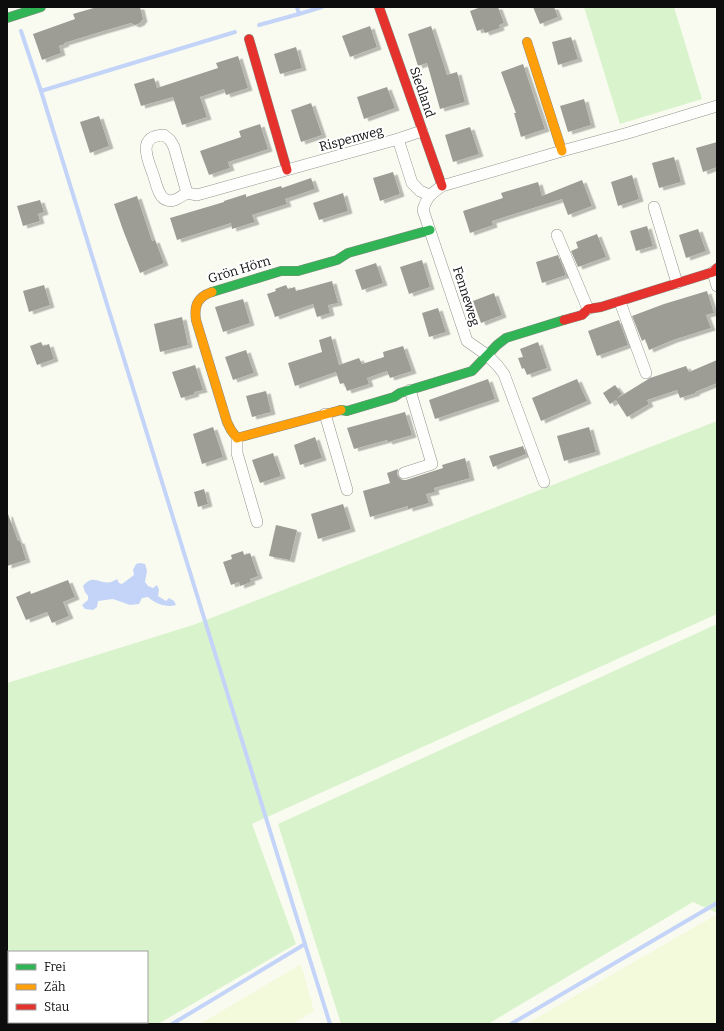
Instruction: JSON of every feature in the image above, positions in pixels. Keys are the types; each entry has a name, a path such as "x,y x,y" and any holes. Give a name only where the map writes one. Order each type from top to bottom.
{"street":[{"path":"7,18 41,7"},
{"name":"Siedland","path":"379,7 442,186"},
{"path":"249,39 287,170"},
{"path":"527,42 562,151"},
{"path":"398,139 412,183 420,191 429,195 442,186 717,106"},
{"name":"Rispenweg","path":"187,193 174,147 170,140 164,135 156,136 148,141 145,149 147,159 161,196 167,201 176,200 187,193 198,195 422,131"},
{"name":"Fenneweg","path":"429,195 425,201 423,210 467,341 487,355 504,374 544,482"},
{"path":"654,207 677,283"},
{"name":"Grön Hörn","path":"257,522 237,453 237,438 227,422 196,320 196,303 206,294 281,271 298,271 331,262 348,253 430,230"},
{"path":"557,235 588,309"},
{"path":"237,438 340,410 347,411 394,398 400,393 472,371 497,345 506,338 582,315 588,309 601,308 715,270 717,286"},
{"path":"620,302 646,373"},
{"path":"404,473 432,464 410,390"},
{"path":"325,414 347,490"}],"green space":[{"path":"584,7 674,7 702,99 620,124"},
{"path":"717,421 717,614 252,824 296,944 158,1024 7,1024 7,683 193,625"},
{"path":"717,624 717,913 693,902 488,1024 341,1024 278,824"},
{"path":"714,916 717,917 717,1024 526,1024"},
{"path":"301,964 314,1011 292,1024 200,1024"}],"water":[{"path":"136,564 145,564 147,571 145,582 148,586 153,588 157,585 159,590 158,596 166,601 169,598 174,601 176,605 161,605 148,597 142,598 139,604 130,605 113,599 98,601 97,607 93,610 85,609 82,605 88,600 88,596 83,586 87,582 94,580 112,582 117,579 119,583 122,584 134,575 133,570"}],"building":[{"path":"97,7 140,7 143,19 140,23 135,25 131,23 64,43 65,44 59,46 61,53 42,60 33,34 75,19 73,14"},
{"path":"481,7 498,7 504,23 499,25 500,28 485,33 483,29 477,31 470,11"},
{"path":"533,7 554,7 558,17 540,24"},
{"path":"370,26 377,47 350,57 342,36"},
{"path":"431,26 447,75 457,72 465,102 440,109 427,63 418,66 408,34"},
{"path":"571,37 578,59 558,65 552,42"},
{"path":"296,47 302,68 280,74 274,54"},
{"path":"238,56 248,88 226,95 224,89 200,97 207,117 182,125 173,97 141,106 134,84 154,78 157,88 218,68 216,63"},
{"path":"523,64 545,129 521,137 514,113 516,113 501,72"},
{"path":"387,87 395,108 364,119 357,97"},
{"path":"584,99 591,125 568,132 560,106"},
{"path":"311,103 322,135 301,142 291,110"},
{"path":"99,116 109,146 90,153 80,122"},
{"path":"260,124 268,149 228,162 230,168 209,175 200,151 241,137 239,131"},
{"path":"470,127 479,154 453,162 445,135"},
{"path":"717,142 717,167 703,172 696,148"},
{"path":"674,157 681,182 659,188 652,163"},
{"path":"393,172 400,194 380,201 373,178"},
{"path":"632,175 639,199 618,206 611,182"},
{"path":"311,178 315,189 285,199 287,204 252,215 255,222 232,229 231,223 177,240 170,218 246,194 246,197 281,186 282,188"},
{"path":"582,180 592,206 568,215 562,199 492,221 493,225 470,233 463,211 503,198 501,193 538,182 542,196"},
{"path":"343,193 348,211 319,220 313,203"},
{"path":"137,196 152,241 155,240 164,263 140,273 114,204"},
{"path":"40,200 44,212 38,214 40,221 23,226 17,206"},
{"path":"647,226 653,246 636,251 630,231"},
{"path":"698,229 706,251 686,258 679,235"},
{"path":"597,234 606,257 578,267 571,251 578,248 576,242"},
{"path":"558,255 566,275 542,283 536,262"},
{"path":"422,260 430,287 409,294 400,267"},
{"path":"376,263 383,283 362,290 355,270"},
{"path":"332,281 338,303 328,305 330,313 317,317 313,304 275,317 267,294 286,285 288,289 295,287 296,291"},
{"path":"44,285 50,305 29,312 23,291"},
{"path":"707,291 714,313 706,315 711,328 673,340 649,350 645,339 642,341 632,316 664,304"},
{"path":"494,293 502,315 481,323 473,301"},
{"path":"243,299 250,323 223,332 215,307"},
{"path":"438,308 446,332 429,337 422,313"},
{"path":"182,317 188,345 160,352 154,324"},
{"path":"619,320 628,345 597,356 588,331"},
{"path":"331,336 339,365 359,358 362,364 384,357 383,352 403,346 412,371 390,378 387,371 367,378 369,384 347,391 344,383 340,384 336,372 295,386 288,363 322,352 319,340"},
{"path":"41,342 43,346 49,344 54,359 37,365 30,346"},
{"path":"538,342 547,368 527,375 524,368 522,369 518,358 523,357 520,349"},
{"path":"246,350 254,373 233,380 225,357"},
{"path":"717,360 717,383 695,392 696,393 680,398 677,390 647,400 649,404 627,417 616,400 610,404 603,393 615,385 622,394 616,399 650,378 686,366 689,372"},
{"path":"195,365 203,390 181,398 172,372"},
{"path":"488,379 495,399 435,419 429,400"},
{"path":"577,379 587,401 541,421 532,398"},
{"path":"266,391 271,412 252,417 246,396"},
{"path":"405,412 412,435 354,449 347,428"},
{"path":"213,427 223,457 202,464 193,434"},
{"path":"589,427 596,452 564,461 557,436"},
{"path":"315,437 322,458 300,465 294,445"},
{"path":"523,446 526,454 493,467 489,456"},
{"path":"273,453 281,476 260,483 252,460"},
{"path":"465,458 470,478 434,488 435,492 426,494 429,503 408,509 408,506 370,517 363,491 390,483 387,473 398,469 397,475 399,478 406,480 443,468 442,465"},
{"path":"204,489 208,504 198,507 194,492"},
{"path":"343,504 351,529 318,539 311,514"},
{"path":"7,514 18,541 20,541 26,560 7,566"},
{"path":"276,525 297,530 290,560 269,556"},
{"path":"243,551 244,555 250,553 258,576 250,579 251,582 240,586 239,582 231,585 223,562 232,559 231,555"},
{"path":"68,580 75,597 63,602 69,616 52,623 47,612 26,620 16,597 30,591 31,594"}],"waterway":[{"path":"259,25 299,14 297,7"},
{"path":"299,14 322,7"},
{"path":"21,31 41,91 305,944 172,1024"},
{"path":"41,91 235,32"},
{"path":"511,1024 717,903"},
{"path":"305,944 330,1024"}],"traffic: fast":[{"path":"7,18 41,7"},
{"path":"212,292 281,271 298,271 337,260 348,253 430,230"},
{"path":"341,410 347,411 472,371 497,345 506,338 564,320"}],"traffic: slow":[{"path":"527,42 562,151"},
{"path":"212,292 200,299 196,306 196,320 227,422 237,438 341,410"}],"traffic: jam":[{"path":"379,7 442,186"},
{"path":"249,39 287,170"},
{"path":"564,320 582,315 588,309 601,307 713,272 717,268"}]}
